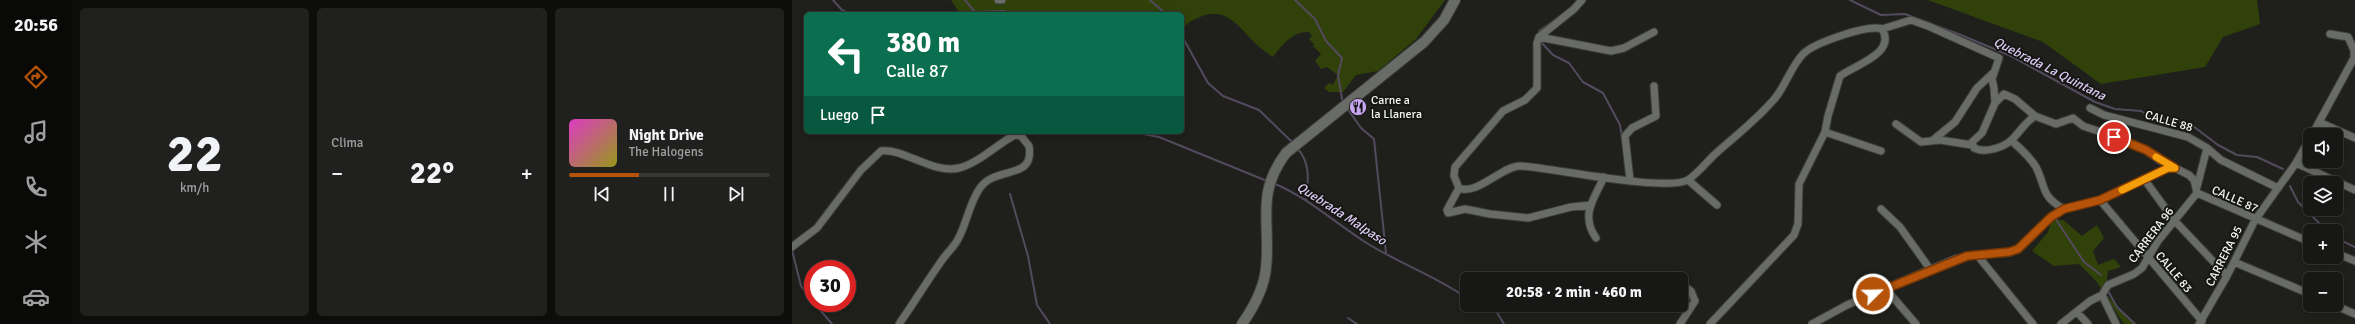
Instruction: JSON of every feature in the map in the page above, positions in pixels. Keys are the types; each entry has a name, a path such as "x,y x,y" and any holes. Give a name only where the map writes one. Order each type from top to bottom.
{"main road":[{"path":"1242,324 1258,297 1264,279 1267,254 1266,208 1269,182 1286,153 1434,32 1455,0"}],"street":[{"path":"1459,188 1454,176 1455,168 1502,111 1525,100 1537,88 1537,43 1539,37 1574,9 1582,0"},
{"path":"1882,29 1906,20 1928,26 1998,57 1992,79 1995,104"},
{"path":"1459,188 1465,189 1476,186 1520,166 1566,174 1604,177 1664,185 1688,180 1746,128 1776,97 1795,63 1804,53 1823,43 1857,32 1877,27 1882,29 1886,34 1886,40 1881,50 1874,56 1840,76 1828,116 1825,132 1799,184 1798,224 1794,235 1710,324"},
{"path":"1539,37 1612,51 1624,48 1654,32"},
{"path":"2316,128 2351,66 2354,58 2352,43 2348,36 2330,34"},
{"path":"1896,124 1917,141 1924,143 1933,140 1955,122 1977,88 1994,72"},
{"path":"1630,180 1625,136 1632,128 1656,116 1654,86"},
{"path":"1933,140 1972,145 1979,150 1986,151 2013,142 2035,116 2015,99 2004,94 1995,104 1988,123 1982,133 1974,139 1972,145"},
{"name":"CALLE 88","path":"2090,108 2104,115 2178,133 2207,148 2221,160 2278,188"},
{"name":"CALLE 87","path":"2035,116 2058,124 2074,118 2087,128 2128,142 2189,175 2197,190 2255,220 2303,239"},
{"path":"2319,122 2355,138"},
{"path":"1825,132 1880,151"},
{"path":"792,247 817,228 861,170 878,152 890,152 931,165 959,168 1002,141 1015,135 1021,136 1030,146 1029,161 1023,168 1015,172 1001,173 988,179 980,188 956,243 940,262 899,324"},
{"path":"2013,142 2033,163 2041,185 2050,199 2064,209"},
{"name":"CARRERA 96","path":"2060,324 2102,295 2108,285 2134,274 2142,268 2174,220 2197,190 2207,148"},
{"name":"CARRERA 95","path":"2200,322 2227,276 2255,220 2296,163 2303,150"},
{"path":"2296,163 2355,190"},
{"path":"1812,324 1847,305 1930,269 1967,256 2009,252 2018,249 2051,217 2064,209 2100,200 2168,168 2175,168"},
{"path":"1596,238 1588,220 1592,205 1604,177"},
{"path":"1688,180 1717,205"},
{"path":"2144,180 2174,220 2227,276"},
{"path":"1459,188 1447,210 1448,213 1465,209 1490,214 1528,218 1571,207 1592,205"},
{"name":"CALLE 83","path":"2100,200 2200,322"},
{"path":"1880,210 1900,226 1930,269"},
{"path":"1978,256 2033,324"},
{"path":"2343,256 2355,261"},
{"path":"2234,262 2303,291"},
{"path":"1885,288 1916,324"},
{"path":"1688,289 1691,291 1695,301 1688,312"},
{"path":"2102,295 2116,324"},
{"path":"2343,309 2355,314"},
{"path":"1680,324 1688,312"},
{"path":"2077,312 2088,324"}],"green space":[{"path":"951,0 1445,0 1416,39 1378,71 1356,75 1343,92 1329,92 1324,88 1329,83 1333,85 1338,75 1327,67 1321,69 1315,61 1321,54 1313,46 1314,44 1309,39 1312,36 1309,32 1303,32 1293,36 1273,57 1258,46 1232,20 1217,14 1209,14 1200,17 1184,28 1184,12 959,12"},
{"path":"1928,0 2257,0 2260,24 2223,37 2205,67 2101,84 2043,42"},
{"path":"2052,219 2063,220 2082,236 2097,225 2104,238 2093,251 2098,265 2114,259 2121,267 2108,271 2105,293 2128,319 2136,324 2124,324 2096,281 2079,264 2054,266 2032,251 2048,232"}],"waterway":[{"path":"833,0 842,10 846,12"},
{"name":"Quebrada Malpaso","path":"965,0 975,12"},
{"path":"1150,0 1164,12"},
{"path":"1295,0 1315,19 1326,41 1342,58 1338,75 1342,99"},
{"name":"Quebrada La Quintana","path":"1850,0 1881,15 1905,14 1961,35 2011,56 2095,102 2115,109 2141,111 2149,116 2189,123 2218,145 2237,155 2257,157 2283,169"},
{"name":"Quebrada Malpaso","path":"975,12 1007,12"},
{"path":"1539,31 1559,17"},
{"path":"1184,40 1208,83 1223,96 1259,110 1291,141"},
{"path":"1540,41 1553,55 1569,63 1583,82 1603,93 1620,125 1622,137"},
{"path":"1347,108 1361,128 1374,139 1386,253"},
{"name":"Quebrada Malpaso","path":"1143,134 1159,137 1267,181"},
{"path":"1298,149 1305,161 1308,173 1306,200"},
{"name":"Quebrada Malpaso","path":"1273,183 1297,195 1365,242 1442,282 1460,294"},
{"name":"Quebrada La Quintana","path":"2290,186 2298,202 2320,224"},
{"path":"1010,194 1028,256 1037,305 1050,324"},
{"path":"2055,218 2084,262 2101,275"},
{"name":"Quebrada La Quintana","path":"2343,241 2355,247"},
{"path":"792,250 801,286 804,290"},
{"path":"2108,291 2117,307 2135,324"},
{"path":"822,312 832,324"},
{"name":"Quebrada Malpaso","path":"1497,312 1504,324"},
{"path":"1348,318 1357,324"}],"slow traffic":[{"path":"2122,190 2168,168 2175,168 2156,157"}],"place":[{"name":"Carne a la Llanera","path":"1358,107"}],"route":[{"path":"1873,294 1955,259 1967,256 2009,252 2018,249 2036,234 2051,217 2064,209 2081,206 2100,200 2168,168 2175,168 2146,150 2114,137"}]}
